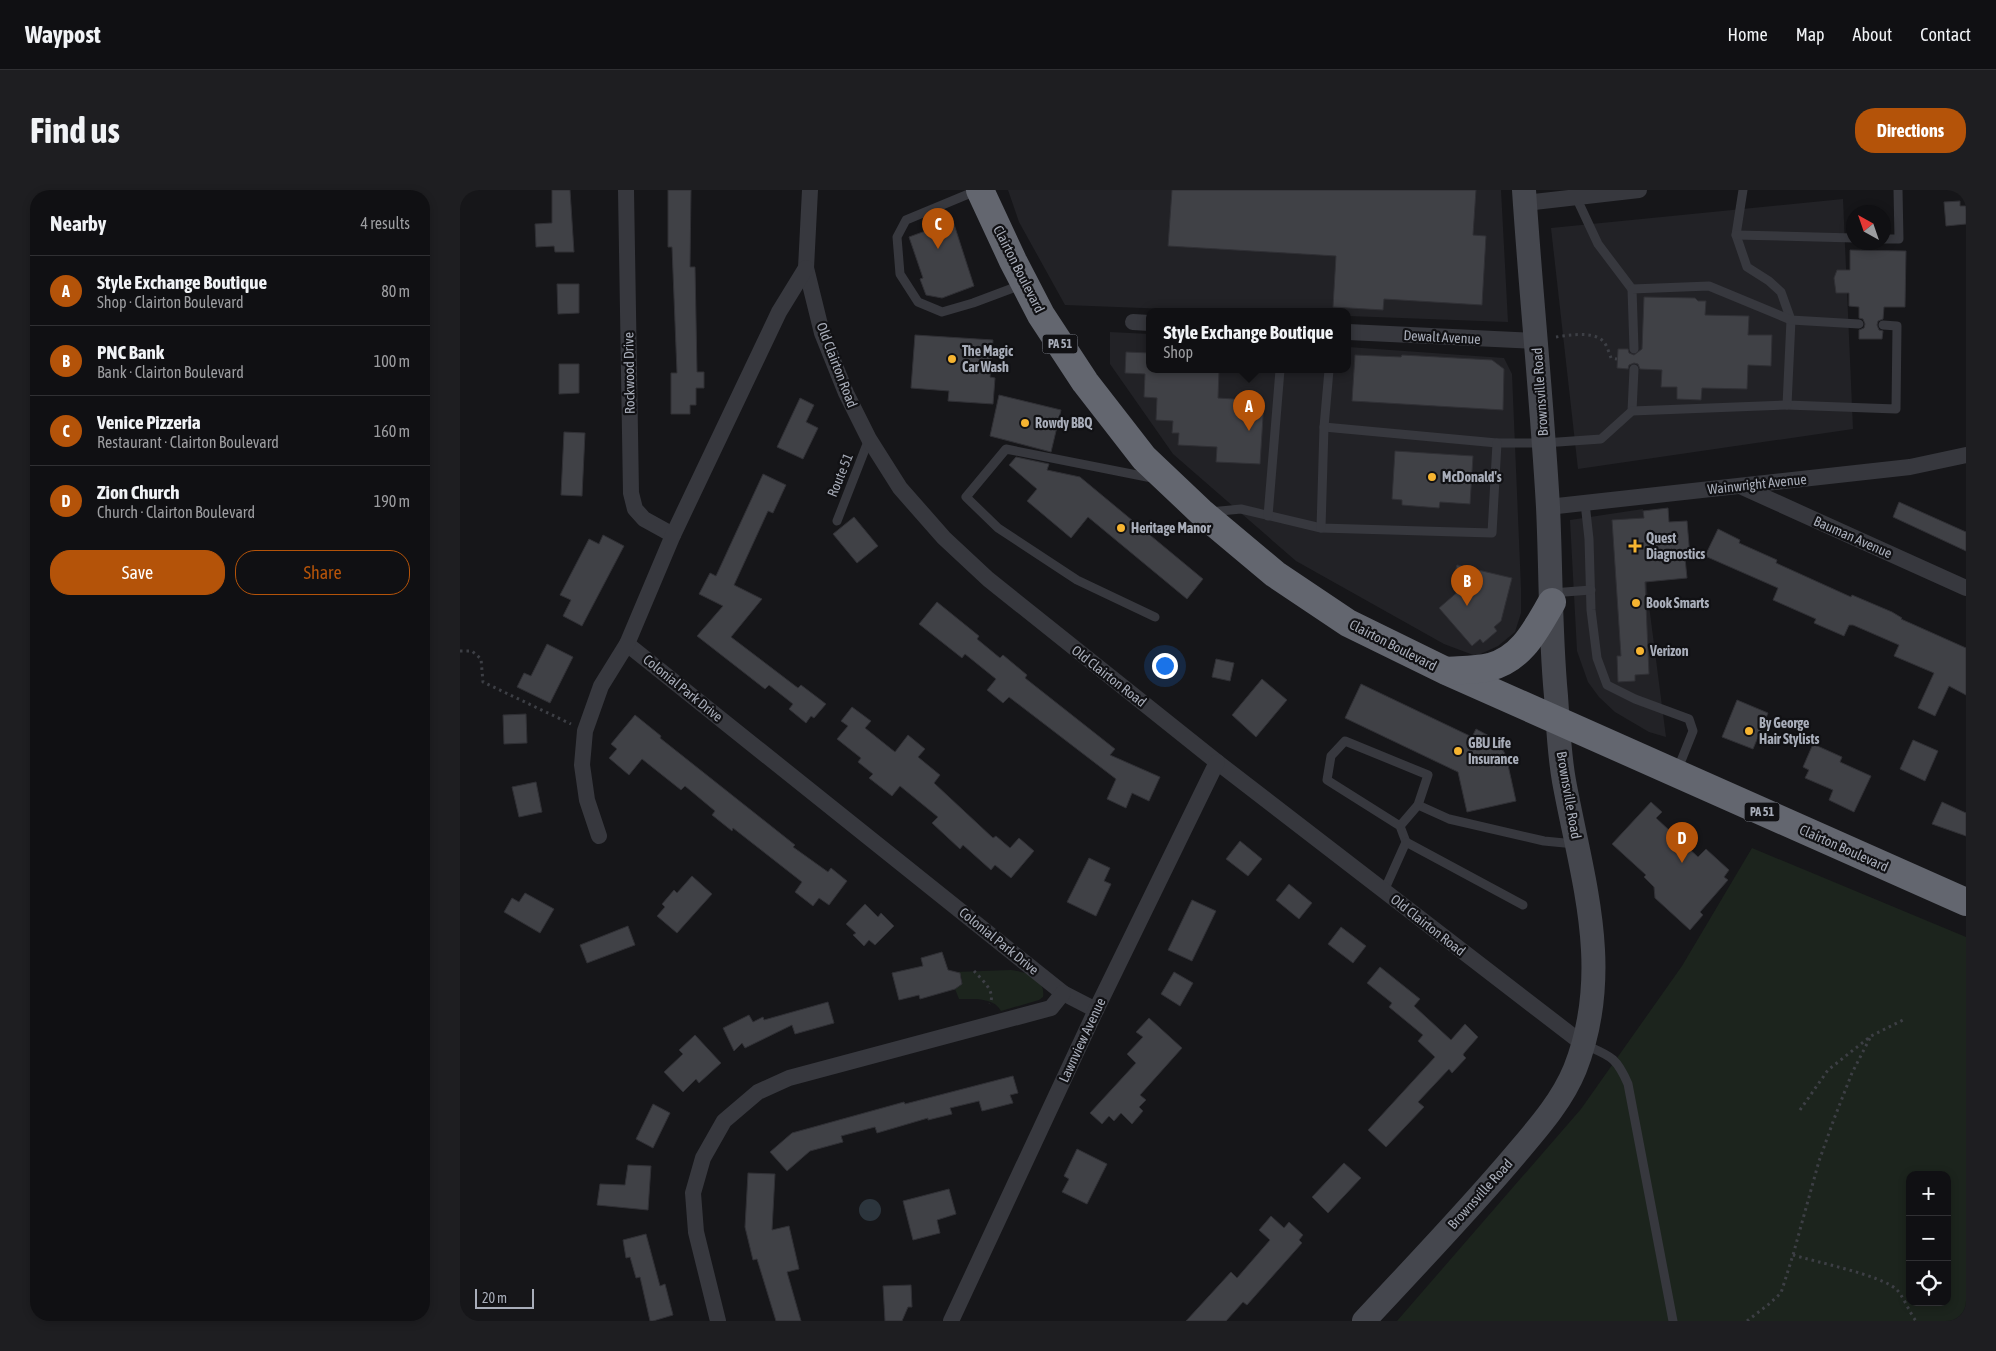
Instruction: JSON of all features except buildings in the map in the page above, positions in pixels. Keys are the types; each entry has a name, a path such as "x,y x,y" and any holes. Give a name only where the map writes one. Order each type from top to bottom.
{"highway":[{"name":"Clairton Boulevard","path":"979,190 1042,315 1084,382 1144,458 1200,512 1275,574 1348,623 1446,672 1966,902"},
{"path":"1446,672 1490,667 1516,654 1527,644 1552,597"}],"main road":[{"name":"Brownsville Road","path":"1364,1321 1495,1178 1542,1122 1562,1094 1574,1071 1583,1044 1593,995 1594,961 1588,896 1564,778 1558,721 1544,443 1524,196"}],"street":[{"name":"Rockwood Drive","path":"626,190 631,493 635,509 644,519 673,535"},
{"name":"Old Clairton Road","path":"810,190 806,268 822,333 846,393 869,439 900,488 944,538 988,579 1217,762 1583,1044"},
{"path":"1524,196 1576,197 1639,190"},
{"path":"599,836 586,800 582,765 585,731 600,686 628,644 673,535 779,312 806,268"},
{"path":"1133,322 1146,323"},
{"name":"Dewalt Avenue","path":"1351,332 1536,341"},
{"name":"Wainwright Avenue","path":"1548,507 1910,467 1966,455"},
{"name":"Bauman Avenue","path":"1740,486 1966,588"},
{"name":"Colonial Park Drive","path":"628,644 1063,993 1096,1010"},
{"name":"Lawnview Avenue","path":"951,1321 1096,1010 1217,762"},
{"path":"718,1321 696,1232 693,1193 703,1158 724,1121 758,1092 790,1078 1051,1008 1063,993"}],"lane":[{"path":"979,190 906,220 897,237 900,274 918,302 942,312 1026,284"},
{"path":"1743,190 1736,236 1747,267 1769,281 1780,292 1791,320 1787,405"},
{"path":"1891,239 1899,239 1898,190"},
{"path":"1576,197 1598,244 1632,289 1634,349"},
{"path":"1736,236 1846,238"},
{"path":"1632,289 1709,286 1791,320 1859,324"},
{"path":"1324,427 1497,443 1544,443 1601,438 1632,411 1787,405 1896,409 1897,326 1883,325"},
{"path":"1632,411 1634,369"},
{"path":"1268,516 1280,373"},
{"path":"1321,528 1324,427 1329,373"},
{"name":"Route 51","path":"836,521 869,439"},
{"path":"1200,512 1241,509 1321,528 1492,533 1497,443"},
{"path":"1155,617 1077,580 998,528 966,498 1006,449 1167,480"},
{"path":"1585,503 1597,658 1607,685 1636,699 1688,719 1693,731 1676,773"},
{"path":"1552,597 1591,590"},
{"path":"1400,826 1418,805 1428,775 1345,741 1331,756 1327,780 1400,826 1406,842 1523,905"},
{"path":"1418,805 1449,819 1544,841 1578,845"},
{"path":"1384,891 1406,842"},
{"path":"1583,1044 1612,1057 1621,1068 1628,1084 1674,1321"}],"path":[{"path":"1536,341 1568,335 1597,336 1604,342 1611,358 1618,359"},
{"path":"460,652 472,651 481,660 483,682 585,731"},
{"path":"974,971 990,990 992,996 990,1004"},
{"path":"1800,1110 1828,1070 1871,1036 1905,1019"},
{"path":"1747,1321 1781,1293 1819,1160 1852,1073 1871,1036"},
{"path":"1793,1256 1881,1280 1897,1289 1909,1313 1916,1321"}],"shaded area":[{"path":"1008,190 1501,190 1508,322 1351,316 1351,308 1146,308 1065,305 1019,222"},
{"path":"1843,199 1853,429 1578,469 1551,228"},
{"path":"1110,332 1146,334 1146,373 1351,373 1351,347 1504,358 1512,374 1521,588 1521,613 1515,632 1498,646 1476,656 1444,644 1296,561 1173,454 1110,364"},
{"path":"1643,509 1647,590 1666,737 1649,732 1615,712 1599,697 1588,682 1577,651 1570,520"},
{"path":"1752,848 1966,937 1966,1321 1397,1321 1581,1109 1682,966"},
{"path":"1011,970 1029,975 1038,981 1042,985 1043,997 1039,1000 1001,1011 998,1006 988,1001 959,999 955,989 961,985 962,979 961,975 955,972"},
{"path":"870,1199 878,1202 881,1210 878,1218 870,1221 862,1218 859,1210 862,1202"}],"place":[{"name":"Venice Pizzeria","path":"938,249"},
{"name":"The Magic Car Wash","path":"952,359"},
{"name":"Rowdy BBQ","path":"1025,423"},
{"name":"Style Exchange Boutique","path":"1249,431"},
{"name":"McDonald's","path":"1432,477"},
{"name":"Heritage Manor","path":"1121,528"},
{"name":"Quest Diagnostics","path":"1635,546"},
{"name":"Book Smarts","path":"1636,603"},
{"name":"PNC Bank","path":"1467,606"},
{"name":"Verizon","path":"1640,651"},
{"name":"By George Hair Stylists","path":"1749,731"},
{"name":"GBU Life Insurance","path":"1458,751"},
{"name":"Zion Church","path":"1682,863"}]}
